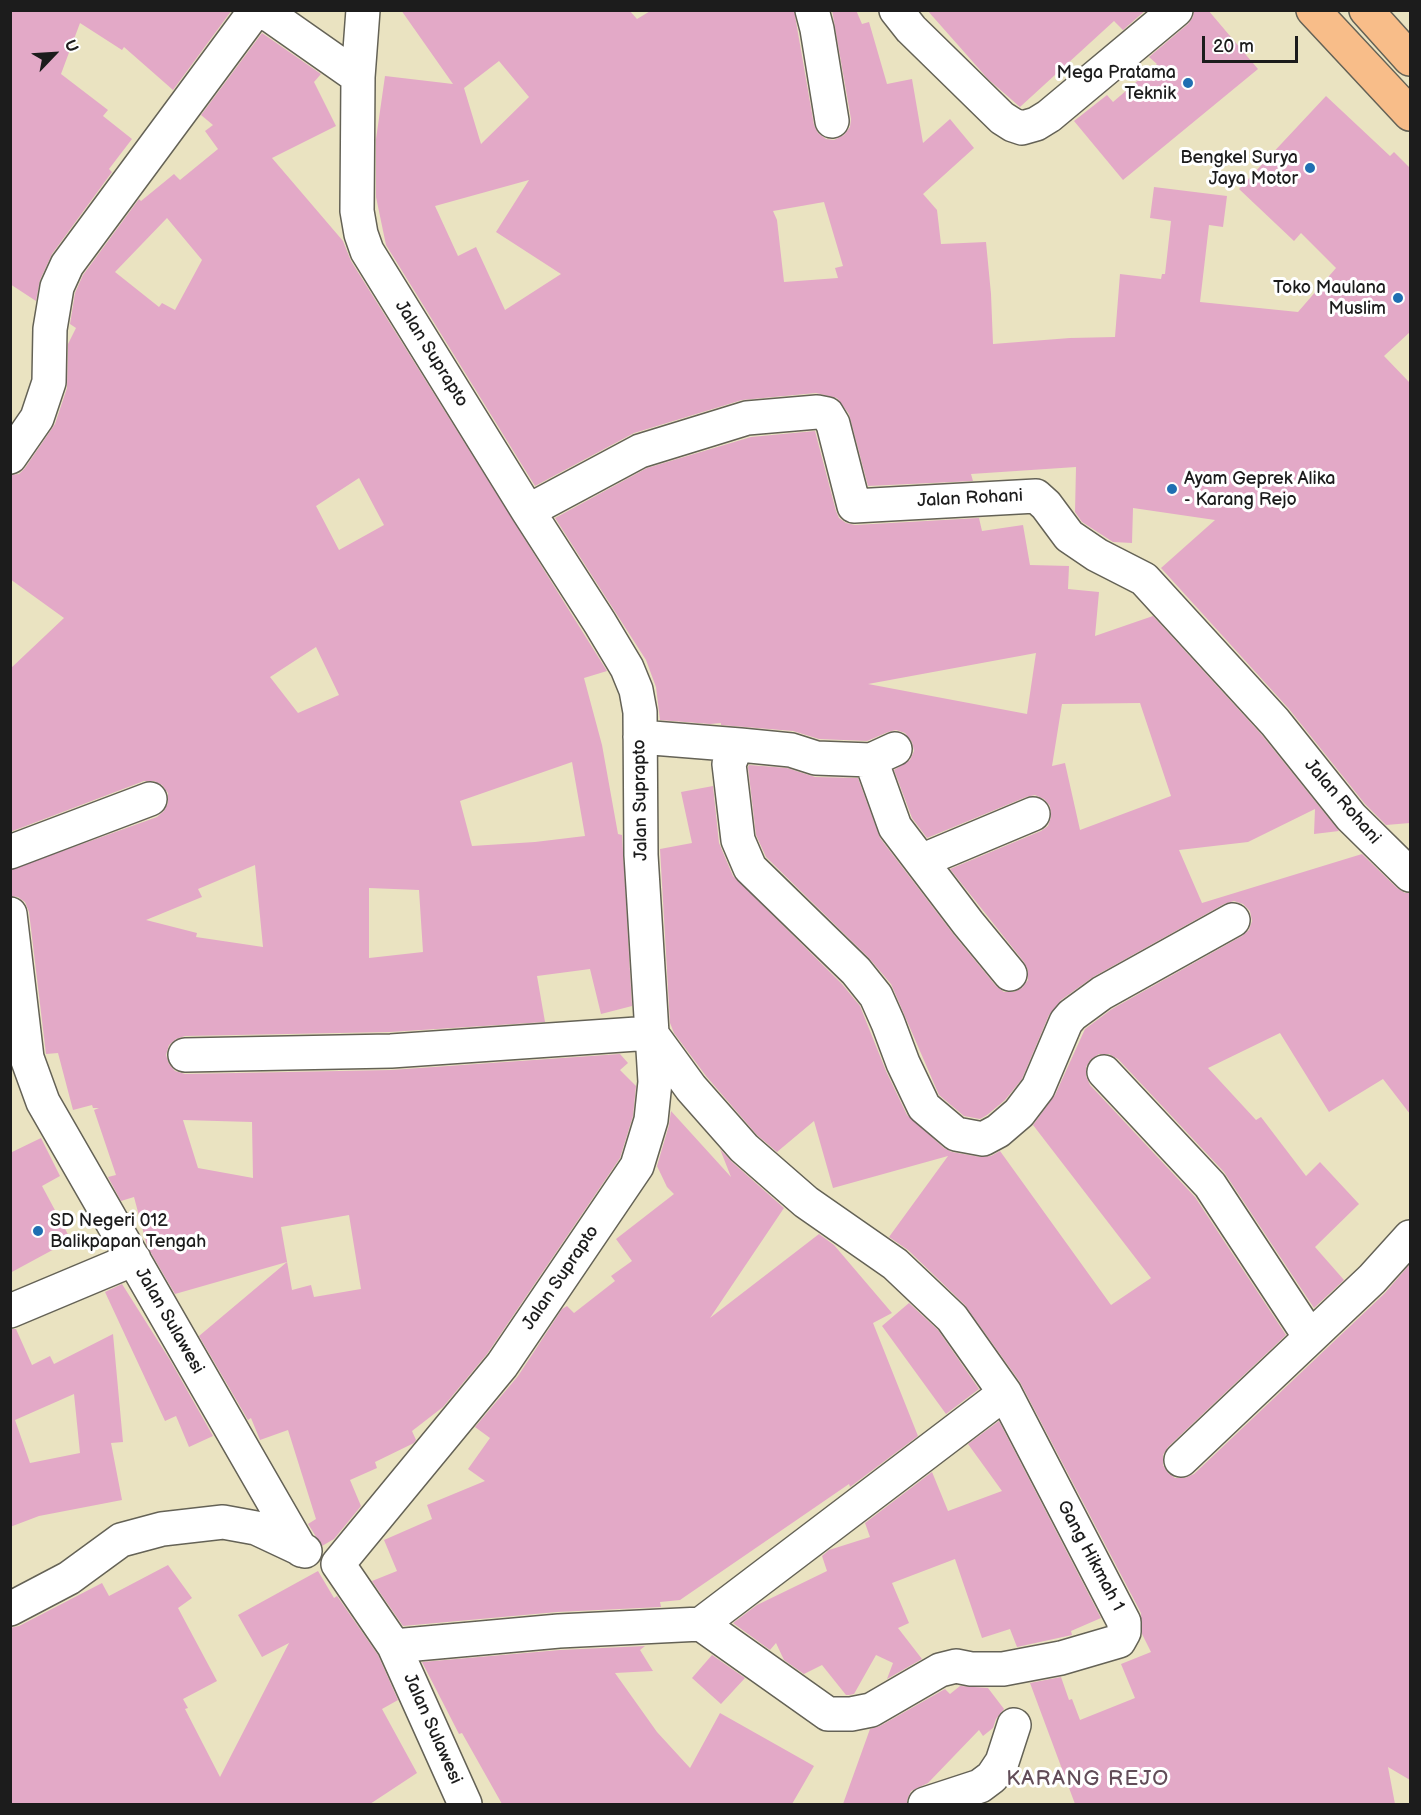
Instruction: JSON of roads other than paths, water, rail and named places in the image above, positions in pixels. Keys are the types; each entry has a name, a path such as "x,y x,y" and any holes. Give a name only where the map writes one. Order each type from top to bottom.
{"highway":[{"path":"1313,10 1410,114"},
{"path":"1366,10 1410,59"}],"street":[{"name":"Jalan Suprapto","path":"338,1564 502,1365 637,1166 651,1120 655,1082 641,855 640,712 636,690 627,668 578,587 528,512 367,252 357,212 358,77 363,10"},
{"path":"812,10 832,121"},
{"path":"896,10 911,29 1002,118 1013,126 1022,128 1036,124 1049,116 1176,10"},
{"path":"10,457 37,418 49,382 50,328 57,287 67,265 252,15 259,11 271,16 358,77"},
{"name":"Jalan Rohani","path":"528,512 640,451 747,418 817,412 827,414 833,424 854,506 1036,496 1046,505 1069,536 1097,555 1144,579 1275,722 1351,816 1410,875"},
{"path":"640,737 791,750 816,758 883,754 895,827 1010,974"},
{"path":"740,745 729,764 730,782 738,840 750,868 856,971 876,996 903,1063 924,1107 956,1134 983,1139 998,1131 1019,1113 1038,1088 1066,1022 1072,1015 1102,993 1233,920"},
{"path":"10,852 150,799"},
{"path":"921,861 1033,814"},
{"name":"Jalan Sulawesi","path":"10,914 27,1058 43,1102 301,1550"},
{"path":"185,1055 391,1051 651,1033 691,1088 744,1148 806,1202 895,1264 952,1318 1005,1393 701,1623 559,1631 394,1646"},
{"path":"1104,1072 1210,1185 1310,1337"},
{"path":"1181,1460 1371,1279 1410,1237"},
{"path":"10,1311 134,1259"},
{"name":"Gang Hikmah 1","path":"701,1623 828,1714 852,1714 871,1710 940,1670 956,1666 971,1669 1003,1669 1061,1658 1119,1641 1124,1632 1124,1622 1005,1393"},
{"path":"10,1610 69,1578 121,1540 162,1529 223,1522 256,1528 301,1550 338,1564"},
{"name":"Jalan Sulawesi","path":"338,1564 394,1646 465,1804"},
{"path":"925,1804 980,1786 992,1777 1002,1762 1014,1725"}],"place":[{"name":"Mega Pratama Teknik","path":"1188,83"},
{"name":"Bengkel Surya Jaya Motor","path":"1310,168"},
{"name":"Toko Maulana Muslim","path":"1398,298"},
{"name":"Ayam Geprek Alika - Karang Rejo","path":"1172,489"},
{"name":"SD Negeri 012 Balikpapan Tengah","path":"38,1231"}],"district":[{"name":"KARANG REJO","path":"1088,1780"}]}
